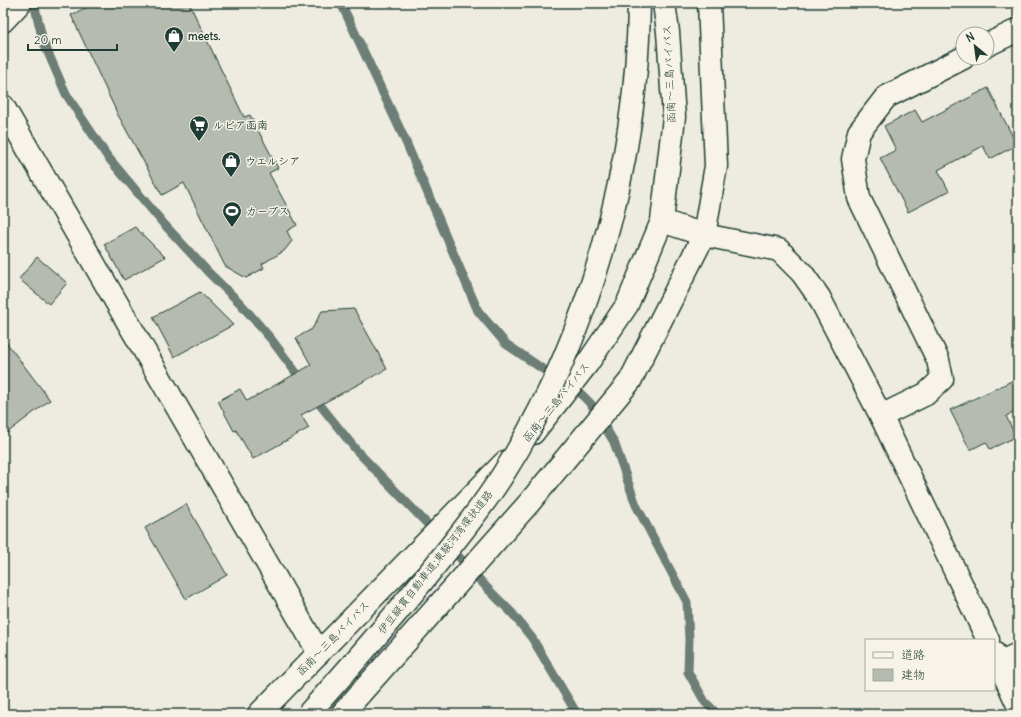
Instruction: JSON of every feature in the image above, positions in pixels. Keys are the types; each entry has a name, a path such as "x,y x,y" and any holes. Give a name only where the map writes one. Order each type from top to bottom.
{"main road":[{"path":"3,21 20,3"},
{"name":"伊豆縦貫自動車道;東駿河湾環状道路","path":"308,714 404,605 465,528 502,476 530,428 561,366 584,308 605,241 622,168 634,95 639,30 639,3"},
{"name":"函南～三島バイパス","path":"259,714 532,434 587,364 627,305 662,221 674,117 668,32 664,3"},
{"path":"342,714 528,503 630,381 704,235 716,166 709,3"},
{"path":"995,41 1018,30"},
{"path":"881,416 926,394 942,378 938,360 860,198 853,159 859,132 886,97 955,62"},
{"path":"3,106 319,653"},
{"path":"662,221 704,235 779,250 802,273 819,297 881,416 988,639"},
{"path":"1018,654 996,658 1018,705"}],"building":[{"name":"ルピア函南","path":"95,3 189,3 244,117 250,115 278,168 269,173 297,225 287,231 292,241 284,251 262,264 264,268 246,278 225,266 184,183 162,195 118,115 71,15"},
{"path":"988,88 1017,145 990,159 983,146 938,170 949,191 908,212 880,158 896,150 884,126 915,110 922,122"},
{"path":"135,227 165,257 124,280 104,244"},
{"path":"37,257 67,283 49,304 19,279"},
{"path":"200,292 233,325 174,357 153,317"},
{"path":"354,309 387,369 301,415 309,428 253,459 236,430 234,431 218,401 240,389 247,401 311,365 296,338 312,329 322,311"},
{"path":"3,338 50,400 3,436"},
{"path":"1018,378 1018,410 1006,416 1016,437 990,449 986,442 970,450 950,410"},
{"path":"186,504 227,575 186,599 145,528"}],"waterway":[{"path":"34,3 43,41 66,94 107,156 163,223 209,273 240,303 271,339 303,382"},
{"path":"341,3 405,140 478,311 506,344 556,378"},
{"path":"568,386 581,394 591,404 614,442 636,505 687,602 689,639 688,672 705,702 717,714"},
{"path":"313,396 357,451 436,533"},
{"path":"449,546 512,613 532,638 577,714"}],"place":[{"name":"meets.","path":"174,53"},
{"name":"ルピア函南","path":"199,142"},
{"name":"ウエルシア","path":"231,178"},
{"name":"カーブス","path":"232,228"}]}
